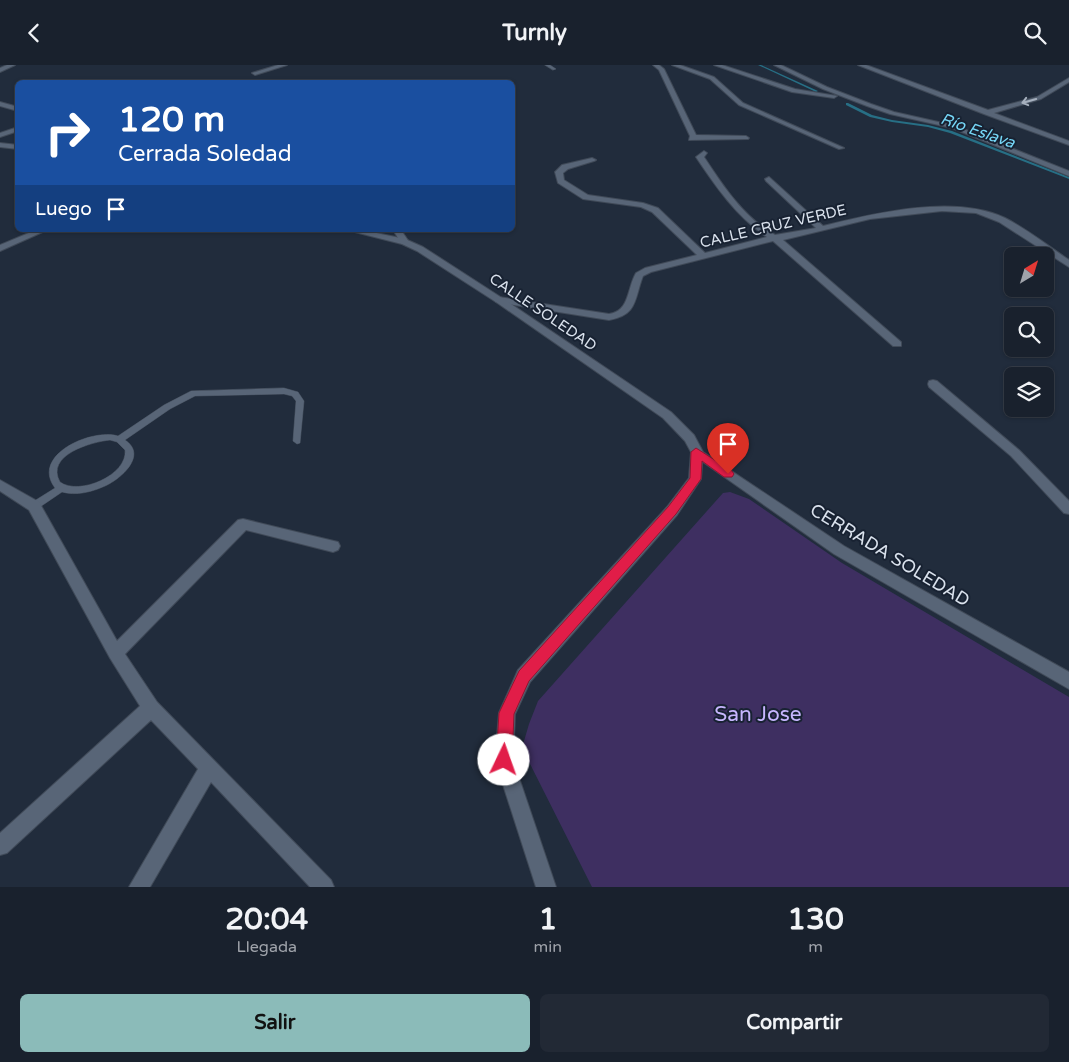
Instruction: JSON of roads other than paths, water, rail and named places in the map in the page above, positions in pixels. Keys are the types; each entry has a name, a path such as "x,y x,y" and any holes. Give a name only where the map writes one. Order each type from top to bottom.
{"street":[{"path":"0,70 12,65"},
{"path":"254,65 256,80"},
{"path":"255,73 284,65"},
{"path":"656,65 660,69 693,138 746,138"},
{"path":"675,65 712,79 740,104 841,147"},
{"path":"717,65 794,91 848,97"},
{"path":"862,65 1069,143"},
{"path":"780,67 796,66"},
{"path":"780,67 848,97 892,113 954,127 1069,173"},
{"path":"986,113 1038,98 1069,80"},
{"path":"0,104 15,108"},
{"path":"0,135 15,130"},
{"path":"0,145 15,147"},
{"path":"704,153 700,157 737,206 766,235 781,242 897,344"},
{"path":"592,161 564,167 559,172 561,181 586,197 602,201 643,205 655,210 704,257"},
{"path":"769,179 822,229"},
{"name":"CALLE CRUZ VERDE","path":"499,300 609,317 620,316 628,309 638,275 648,271 870,217 942,209 977,211 1002,220 1069,264"},
{"path":"0,248 38,232"},
{"name":"CALLE SOLEDAD","path":"360,232 405,242 420,249 499,300 667,415 690,438 696,452"},
{"path":"398,232 405,242"},
{"path":"933,384 1015,453 1069,509"},
{"path":"546,887 504,760 507,713 524,676 672,511 696,479 696,452"},
{"name":"CERRADA SOLEDAD","path":"696,452 839,550 1069,681"},
{"path":"0,485 34,506 115,653 151,708 324,887"},
{"path":"115,653 244,524 333,547"},
{"path":"0,846 151,708"},
{"path":"138,887 209,767"}],"lane":[{"path":"547,65 554,69"},
{"path":"120,439 167,407 194,393 284,391 295,395 300,401 297,441"},
{"path":"110,437 120,439 128,444 130,451 129,460 123,469 112,478 99,485 85,489 72,491 61,488 54,483 52,475 54,465 61,456 84,441 110,437"},
{"path":"34,506 61,488"}],"waterway":[{"name":"Río Eslava","path":"759,65 817,91"},
{"name":"Río Eslava","path":"847,104 871,116 951,132 1069,178"}],"park label":[{"name":"San Jose","path":"758,714"}]}
